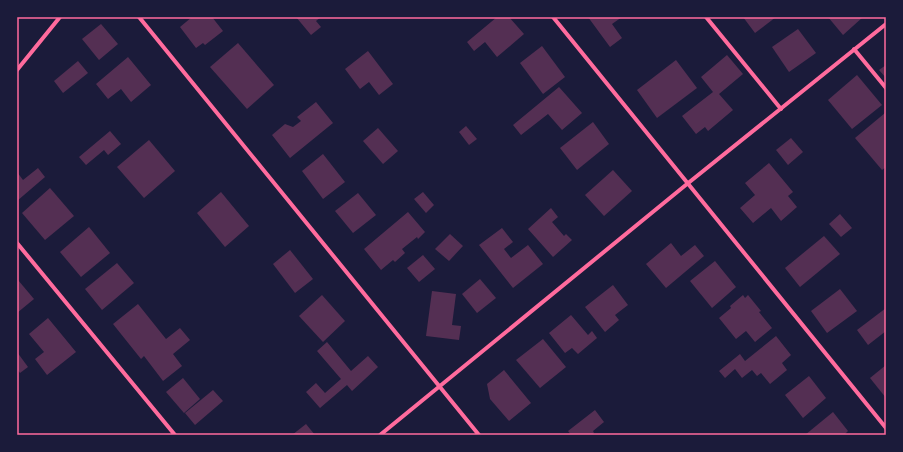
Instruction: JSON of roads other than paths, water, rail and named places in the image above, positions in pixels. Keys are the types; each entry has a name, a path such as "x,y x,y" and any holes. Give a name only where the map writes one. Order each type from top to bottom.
{"street":[{"path":"17,70 60,17"},
{"path":"139,17 479,435"},
{"path":"553,17 886,428"},
{"path":"706,17 781,109"},
{"path":"380,435 687,184 886,24"},
{"path":"854,49 886,88"},
{"path":"17,243 175,435"}]}
